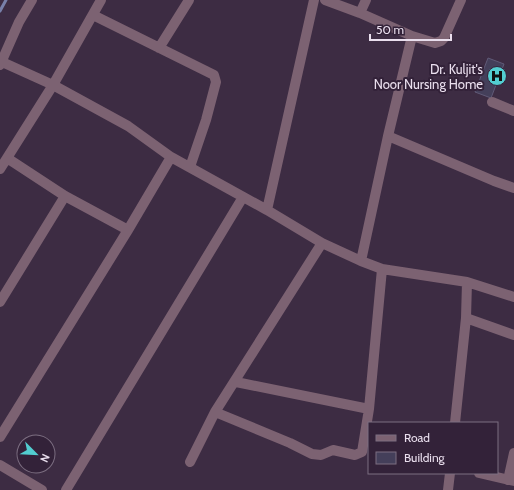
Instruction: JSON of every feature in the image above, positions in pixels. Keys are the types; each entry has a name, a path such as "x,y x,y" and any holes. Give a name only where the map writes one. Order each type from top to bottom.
{"street":[{"path":"32,0 19,22 0,63 53,85 128,126 171,157 267,210 322,243 361,261 382,269 467,282 514,297"},
{"path":"0,169 53,85 101,0"},
{"path":"159,48 188,0"},
{"path":"267,210 314,0"},
{"path":"325,0 360,13 412,36 435,43 444,38 461,0"},
{"path":"360,13 366,0"},
{"path":"93,14 210,72 216,78 206,120 190,167"},
{"path":"361,261 388,136 412,36"},
{"path":"492,102 514,111"},
{"path":"388,136 514,188"},
{"path":"0,437 128,230 171,157"},
{"path":"7,158 65,196 128,230"},
{"path":"0,302 65,196"},
{"path":"66,490 243,197"},
{"path":"190,462 216,412 322,243"},
{"path":"216,412 284,440 312,454 321,455 333,450 355,455 362,452 369,409 382,269"},
{"path":"455,422 466,318 467,282"},
{"path":"466,318 514,334"},
{"path":"236,382 369,409"},
{"path":"483,474 511,481 514,453"},
{"path":"0,464 42,490"},
{"path":"448,490 450,474"}],"building":[{"path":"488,58 504,64 491,98 475,92"}],"waterway":[{"path":"0,11 6,0"}],"place":[{"name":"Dr. Kuljit's Noor Nursing Home","path":"497,76"}]}
